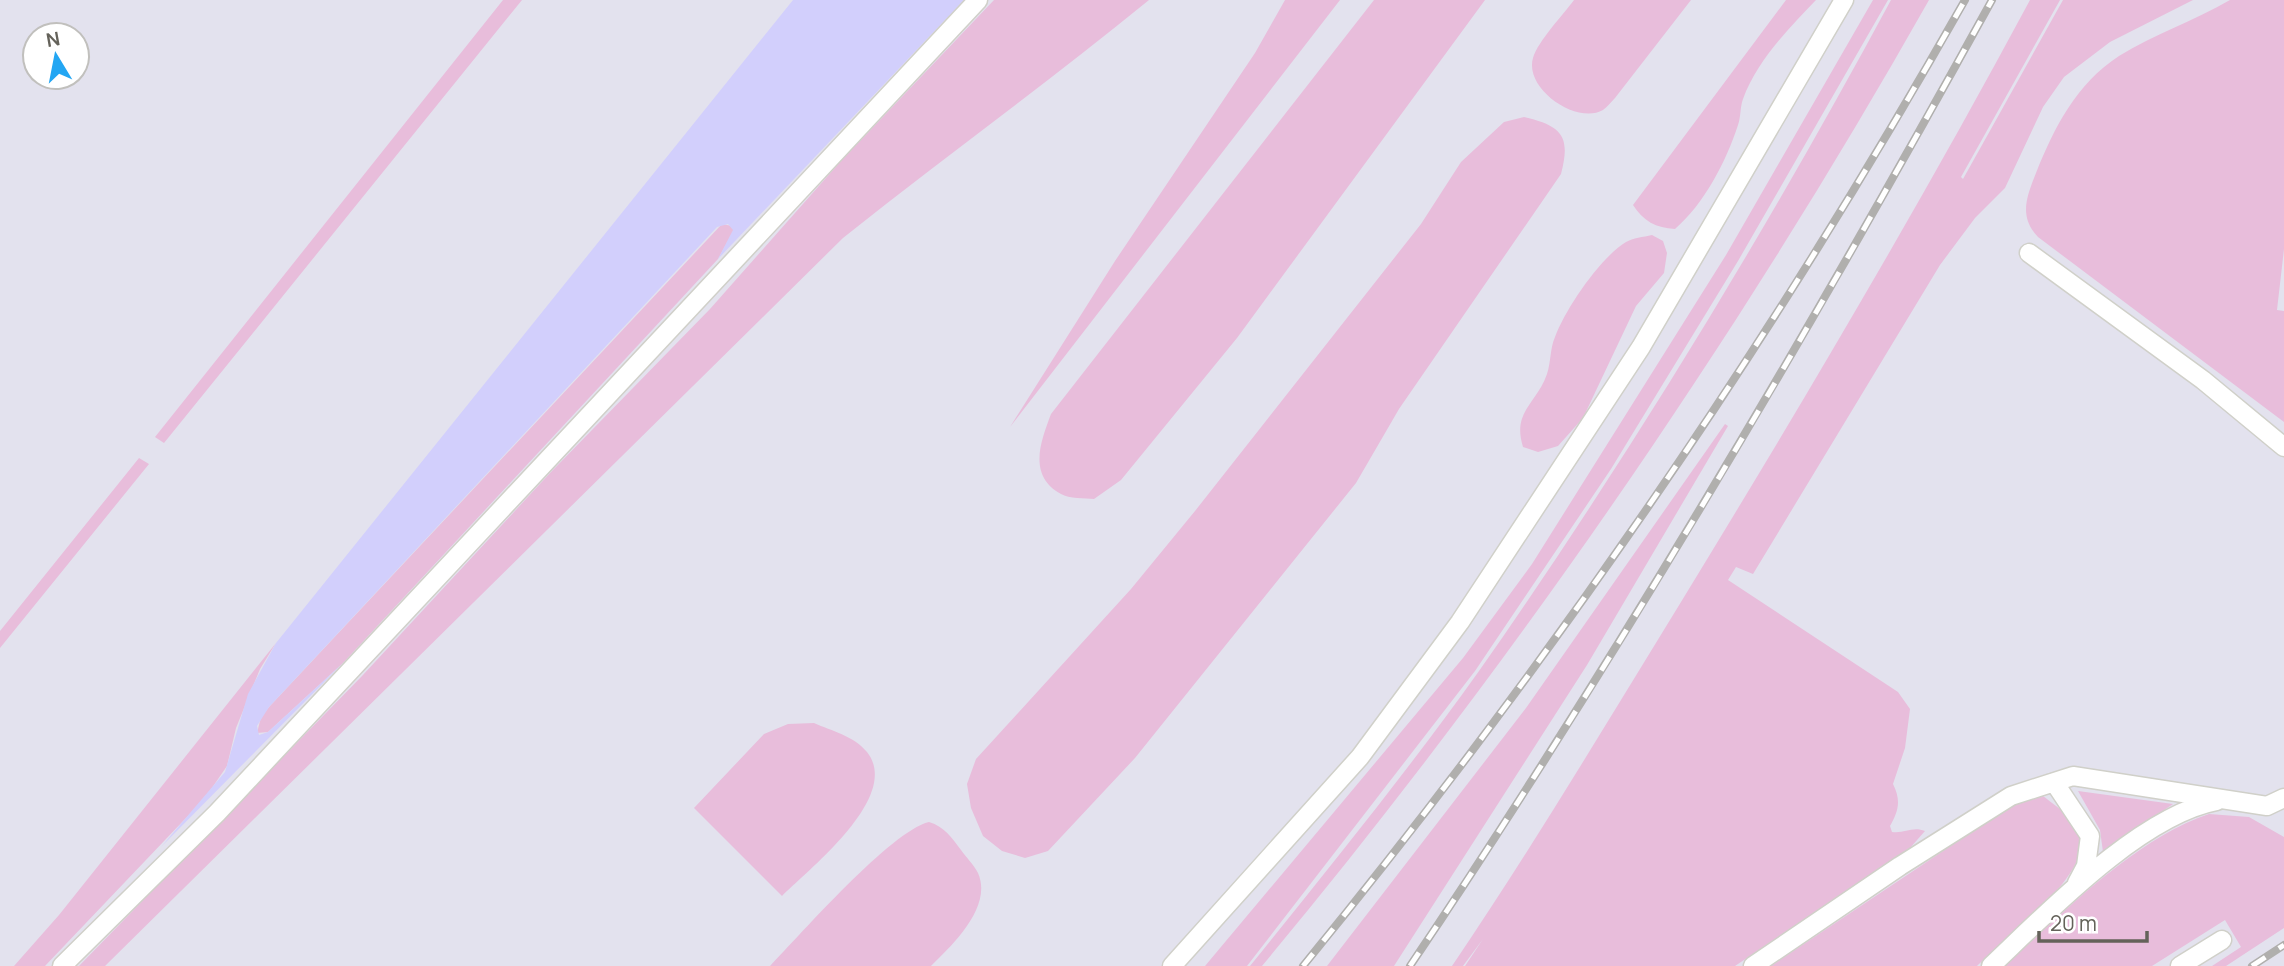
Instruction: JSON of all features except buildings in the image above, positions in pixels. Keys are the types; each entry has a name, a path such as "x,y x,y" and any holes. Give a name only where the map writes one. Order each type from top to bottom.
{"lane":[{"path":"62,966 217,813 978,0"},
{"path":"1172,966 1360,757 1460,622 1641,347 1844,0"},
{"path":"2029,253 2203,380 2284,447"},
{"path":"1753,966 1900,866 2011,796 2054,782 2073,776 2267,806 2284,798"},
{"path":"2054,782 2090,836 2086,866 2067,896"},
{"path":"1990,966 2106,864 2176,814 2202,804 2241,802"},
{"path":"2180,966 2222,940"}],"shaded area":[{"path":"503,0 522,0 164,443 155,437"},
{"path":"994,0 1149,0 843,238 105,966 79,966 362,676 551,472 710,309 841,161"},
{"path":"1285,0 1340,0 1010,427 1115,261 1255,53"},
{"path":"1374,0 1485,0 1237,338 1121,480 1094,499 1064,496 1050,486 1040,467 1041,446 1051,414"},
{"path":"1574,0 1691,0 1615,98 1603,110 1580,113 1555,101 1544,92 1532,70 1533,58 1540,44"},
{"path":"1786,0 1816,0 1784,34 1756,72 1743,99 1733,139 1713,182 1686,219 1675,229 1651,223 1633,205"},
{"path":"1873,0 1888,0 1738,261 1611,469 1475,671 1247,966 1205,966 1463,658 1532,564 1726,255"},
{"path":"1891,0 1929,0 1779,252 1699,376 1532,619 1444,737 1262,966 1250,966 1452,709 1535,590 1695,342 1795,172"},
{"path":"2030,0 2060,0 1961,177 1963,179 2063,0 2193,0 2110,42 2064,77 2043,107 2005,188 1975,218 1940,265 1753,574 1736,567 1728,580 1898,692 1910,709 1905,748 1893,784 1898,805 1890,826 1892,832 1916,829 1925,831 1910,848 1735,966 1465,966 1483,939 1463,966 1452,966 1568,786 1771,453 1860,304"},
{"path":"2230,0 2284,0 2284,249 2277,310 2284,311 2284,422 2038,237 2026,215 2029,191 2051,140 2068,108 2090,80 2132,48"},
{"path":"1524,117 1547,124 1560,135 1565,150 1561,174 1399,409 1356,483 1135,758 1048,851 1025,858 1002,851 983,836 971,808 967,784 976,759 1131,589 1195,511 1421,224 1461,162 1504,122"},
{"path":"722,224 732,226 734,230 718,259 343,663 268,732 257,733 261,717 269,707"},
{"path":"1652,235 1663,241 1667,253 1664,273 1636,306 1583,418 1558,446 1538,452 1523,447 1520,435 1523,416 1542,385 1555,337 1575,298 1616,249 1629,241"},
{"path":"1725,424 1728,426 1587,665 1394,966 1327,966 1526,708"},
{"path":"139,458 149,464 0,648 0,631"},
{"path":"276,643 260,669 236,728 227,766 205,798 45,966 14,966 59,915"},
{"path":"814,723 862,746 875,770 872,789 863,810 848,830 782,896 694,808 764,734 788,724"},
{"path":"2078,791 2173,804 2103,852 2100,830"},
{"path":"2043,796 2076,826 2081,840 2079,855 2058,890 1977,966 1771,966 2012,805"},
{"path":"2209,814 2249,817 2284,837 2284,928 2226,966 2212,966 2241,947 2225,920 2152,966 2005,966 2075,901 2127,859 2182,825"},
{"path":"929,822 951,837 978,873 981,886 980,899 968,924 931,966 770,966 870,863 913,829"}],"sand":[{"path":"793,0 964,0 718,259 733,230 728,224 717,227 269,707 257,726 259,735 268,732 343,663 161,847 225,772 248,694 276,643"}],"railway":[{"path":"1303,966 1484,735 1655,497 1815,252 1892,127 1965,0"},
{"path":"1410,966 1564,730 1712,489 1854,246 1992,0"},
{"path":"2252,966 2284,945"}]}
